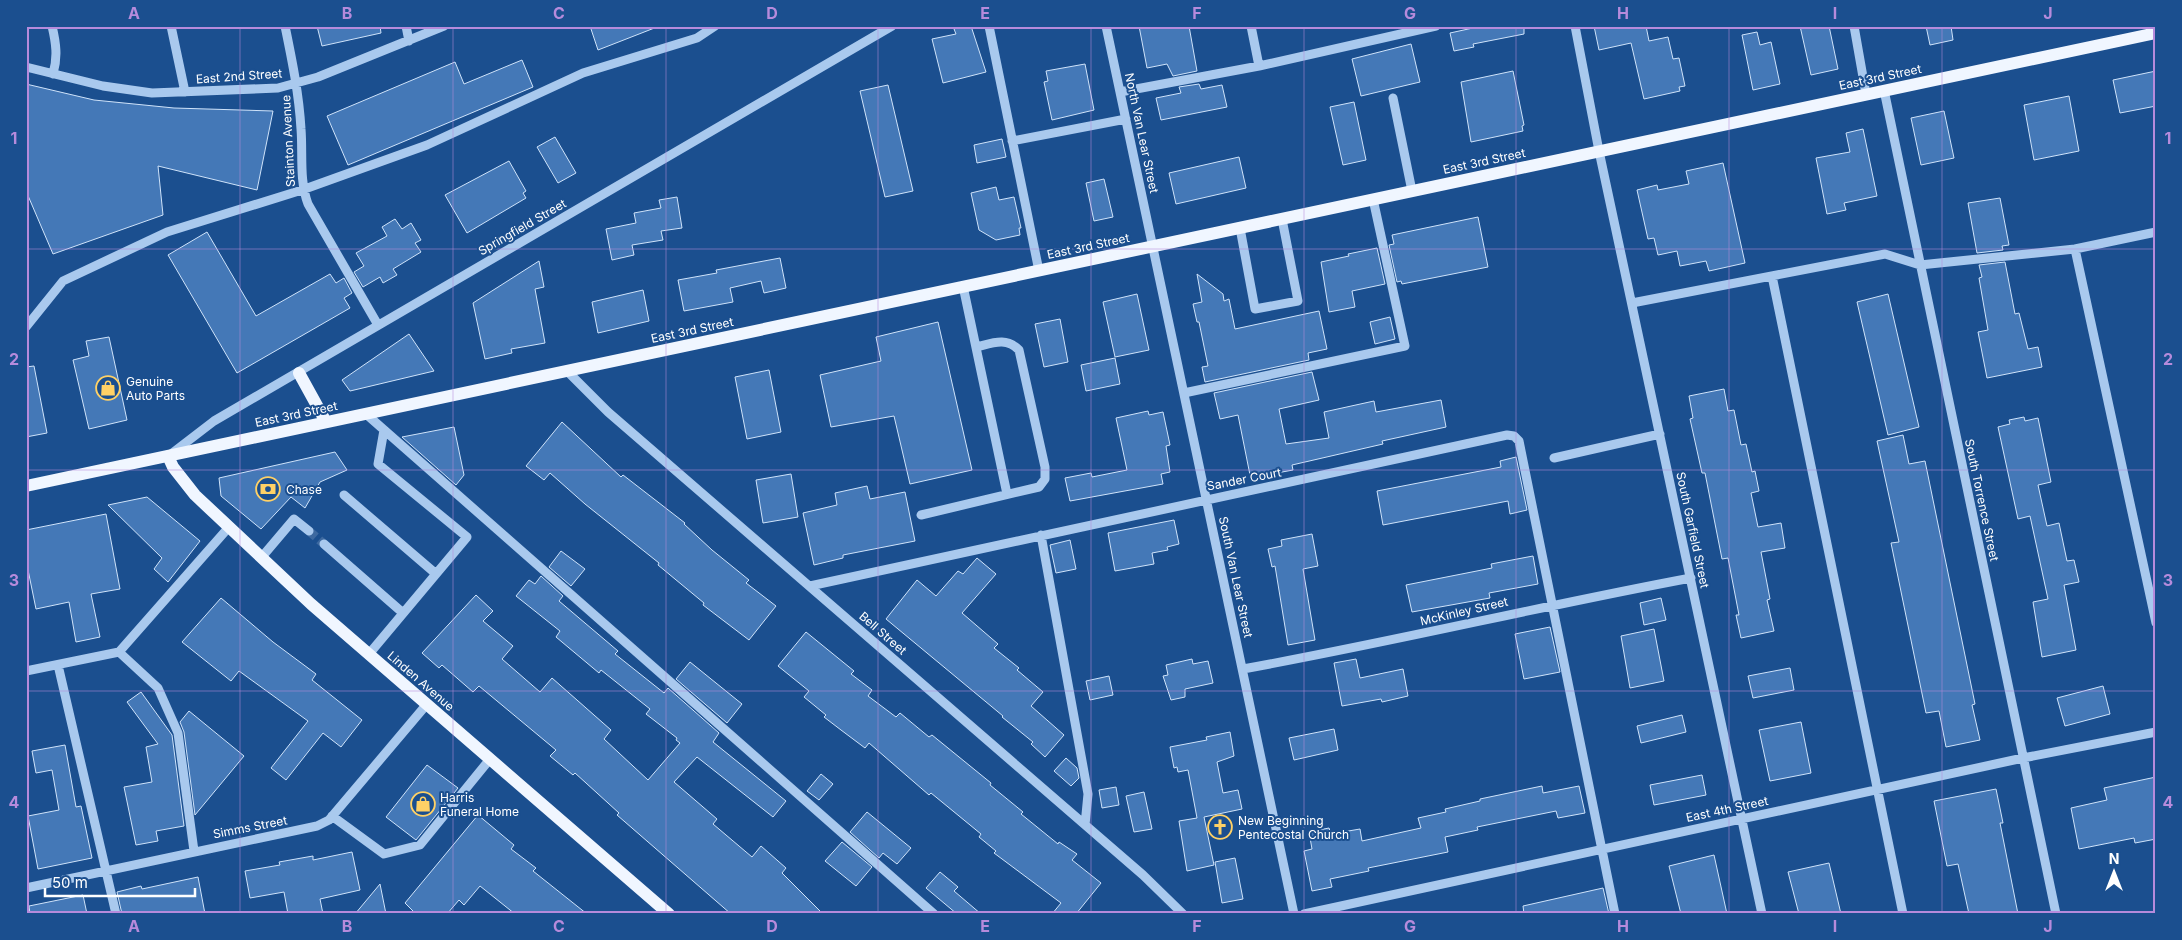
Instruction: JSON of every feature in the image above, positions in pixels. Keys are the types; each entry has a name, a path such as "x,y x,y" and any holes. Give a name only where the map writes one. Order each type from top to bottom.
{"main road":[{"name":"East 3rd Street","path":"26,486 2156,33"},
{"path":"299,373 326,422"},
{"name":"Linden Avenue","path":"168,456 173,467 195,495 261,558 669,914"}],"street":[{"path":"52,26 57,46 53,74"},
{"path":"171,26 185,92"},
{"name":"Stainton Avenue","path":"285,26 297,84 301,129 302,190 308,204 378,325"},
{"path":"406,26 409,41"},
{"name":"East 2nd Street","path":"26,67 122,89 152,93 278,88 297,84 444,26"},
{"path":"26,327 63,282 167,232 302,190 428,145 583,73 697,38 715,26"},
{"name":"Springfield Street","path":"168,456 214,421 892,26"},
{"path":"989,26 1039,270"},
{"name":"North Van Lear Street","path":"1106,26 1153,246"},
{"path":"1251,26 1258,66"},
{"path":"1120,92 1258,66 1436,26"},
{"name":"South Garfield Street","path":"1575,26 1599,151 1762,914"},
{"path":"1854,26 1866,94"},
{"name":"South Torrence Street","path":"1884,90 2056,914"},
{"path":"1393,98 1412,191"},
{"path":"1012,141 1126,120"},
{"path":"1184,393 1405,346 1372,199"},
{"path":"1240,228 1255,310 1298,301 1282,219"},
{"path":"1632,303 1885,254 1920,265 2075,248 2156,232"},
{"name":"South Van Lear Street","path":"1153,246 1294,914"},
{"path":"2075,248 2156,623"},
{"path":"1772,276 1903,914"},
{"path":"963,286 1007,494"},
{"path":"921,515 1039,488 1045,479 1045,467 1019,350 1012,344 1003,341 976,347"},
{"name":"Bell Street","path":"567,371 608,412 1143,875 1183,914"},
{"path":"366,414 934,914"},
{"path":"369,654 466,537 378,464 384,430"},
{"path":"1554,458 1660,434"},
{"name":"Sander Court","path":"810,586 1507,435 1514,436 1519,441 1614,914"},
{"path":"344,495 436,573"},
{"path":"261,558 294,519 309,531"},
{"path":"26,671 118,652 229,527"},
{"path":"1041,535 1088,794 1085,825"},
{"path":"324,544 403,613"},
{"name":"McKinley Street","path":"1243,670 1341,652 1552,604 1691,578"},
{"path":"118,652 158,688 178,733 194,851"},
{"path":"58,665 116,914"},
{"name":"Simms Street","path":"26,888 317,826 332,816 427,704"},
{"name":"East 4th Street","path":"1304,914 2023,758 2156,732"},
{"path":"332,816 384,854 420,844 490,759"}],"building":[{"path":"317,26 380,26 381,33 322,46"},
{"path":"590,26 656,26 657,27 598,50"},
{"path":"971,26 986,72 943,83 932,39 956,34 954,29"},
{"path":"1139,26 1189,26 1197,71 1173,76 1167,64 1147,68"},
{"path":"1482,26 1524,26 1524,34 1473,44 1474,47 1454,51 1450,33"},
{"path":"1594,26 1646,26 1649,41 1668,37 1673,59 1679,58 1685,86 1679,87 1680,91 1644,99 1631,43 1599,50"},
{"path":"1800,26 1829,26 1838,69 1811,75"},
{"path":"1926,26 1951,26 1953,40 1930,45"},
{"path":"1757,32 1760,45 1771,42 1780,84 1753,90 1742,35"},
{"path":"1411,44 1420,82 1361,96 1352,59"},
{"path":"522,60 533,87 348,165 327,116 455,62 464,84"},
{"path":"1085,64 1094,110 1052,120 1044,82 1048,81 1046,71"},
{"path":"1513,71 1524,125 1522,126 1523,131 1471,142 1461,82"},
{"path":"2156,71 2156,106 2120,113 2113,80"},
{"path":"26,84 94,100 174,108 273,111 257,190 158,166 163,215 53,254 26,191"},
{"path":"1199,84 1201,89 1222,85 1227,107 1161,120 1156,98 1181,93 1179,87"},
{"path":"888,85 913,191 885,197 860,91"},
{"path":"2069,96 2079,151 2034,160 2024,105"},
{"path":"1354,102 1366,160 1343,165 1330,107"},
{"path":"1944,111 1954,158 1921,165 1911,118"},
{"path":"1863,129 1877,196 1844,203 1846,210 1827,214 1816,158 1850,152 1846,133"},
{"path":"555,137 576,173 558,183 537,147"},
{"path":"1002,139 1006,157 977,163 974,145"},
{"path":"1239,157 1246,188 1176,204 1169,173"},
{"path":"509,161 526,191 523,193 526,198 467,233 445,195"},
{"path":"1723,163 1745,263 1709,271 1706,261 1680,266 1677,251 1658,255 1654,238 1648,239 1637,190 1657,185 1658,190 1689,184 1686,171"},
{"path":"1104,179 1113,217 1094,221 1086,183"},
{"path":"996,187 999,200 1014,197 1021,228 1019,228 1020,235 996,240 979,230 971,193"},
{"path":"677,197 682,228 661,231 663,240 632,245 634,255 612,260 606,229 636,223 634,213 661,208 659,200"},
{"path":"2000,198 2009,245 2002,246 2003,250 1977,253 1968,203"},
{"path":"1478,217 1488,267 1402,284 1401,281 1397,282 1389,245 1394,244 1392,235"},
{"path":"395,219 402,229 411,223 421,240 415,243 421,252 393,269 397,275 383,283 380,277 363,287 354,272 364,266 356,253 387,236 382,227"},
{"path":"207,232 256,316 330,274 336,283 344,278 352,293 344,298 350,308 237,373 168,255"},
{"path":"1377,248 1385,284 1352,291 1355,307 1329,312 1321,262"},
{"path":"780,258 786,288 764,293 761,281 730,288 733,302 684,311 678,280 717,273 716,270"},
{"path":"539,261 544,287 535,289 545,343 511,349 512,353 485,359 473,303"},
{"path":"2005,262 2015,314 2019,313 2028,349 2038,347 2042,367 1987,378 1978,332 1988,330 1979,278 1982,277 1979,265"},
{"path":"1197,274 1223,294 1224,301 1229,299 1235,329 1319,311 1327,349 1308,353 1309,360 1205,382 1202,367 1208,366 1199,322 1197,322 1193,304 1202,302"},
{"path":"643,290 649,321 598,333 592,302"},
{"path":"1137,294 1149,350 1115,357 1103,302"},
{"path":"1888,294 1919,427 1888,435 1857,302"},
{"path":"1390,317 1395,339 1375,344 1370,322"},
{"path":"1060,319 1068,362 1044,367 1035,324"},
{"path":"938,322 972,470 910,484 894,416 831,427 820,375 881,361 876,337"},
{"path":"409,334 434,371 350,391 342,380"},
{"name":"Genuine Auto Parts","path":"109,337 127,420 89,429 73,360 89,356 86,341"},
{"path":"1115,358 1120,384 1086,391 1081,365"},
{"path":"34,366 47,433 26,437 26,367"},
{"path":"769,370 781,432 747,439 735,377"},
{"path":"1312,372 1319,400 1279,409 1286,444 1329,438 1324,412 1374,401 1376,412 1441,400 1446,427 1382,441 1383,444 1292,465 1293,470 1266,475 1266,472 1250,475 1238,415 1220,419 1214,393"},
{"path":"1724,389 1728,411 1734,410 1741,445 1746,444 1752,472 1755,471 1759,491 1751,493 1758,527 1781,523 1785,548 1761,552 1770,599 1767,600 1774,631 1741,638 1736,615 1739,615 1728,558 1722,559 1705,473 1702,473 1690,419 1693,418 1689,396"},
{"path":"1148,411 1149,415 1163,412 1170,445 1166,446 1170,472 1161,474 1163,484 1070,501 1065,478 1091,473 1092,477 1127,470 1116,418"},
{"path":"2024,417 2025,421 2038,418 2051,482 2038,485 2047,526 2059,523 2067,561 2074,560 2079,582 2064,585 2076,650 2042,657 2033,602 2048,599 2030,516 2018,519 1998,427 2010,424 2009,420"},
{"path":"562,422 621,477 623,475 685,523 712,550 749,580 746,583 776,606 749,640 703,605 704,603 658,565 659,563 585,504 550,473 544,480 526,466"},
{"path":"454,427 464,475 456,485 402,437"},
{"path":"1903,435 1909,464 1925,461 1975,704 1972,705 1980,740 1946,747 1939,711 1926,713 1891,543 1899,542 1877,441"},
{"name":"Chase","path":"335,452 347,470 320,482 305,508 291,497 261,529 221,496 219,478"},
{"path":"1516,457 1527,510 1510,514 1508,501 1383,525 1377,491 1501,467 1500,461"},
{"path":"791,474 798,517 763,523 756,480"},
{"path":"867,486 870,499 905,492 915,541 843,555 843,558 814,565 803,513 837,505 835,493"},
{"path":"147,497 200,541 168,582 154,569 162,558 108,505"},
{"path":"106,514 120,589 91,594 100,637 76,642 69,602 36,609 26,560 26,530"},
{"path":"1174,520 1179,544 1167,547 1168,550 1152,553 1154,564 1115,571 1108,533"},
{"path":"1312,534 1318,566 1303,569 1315,640 1288,645 1275,566 1272,567 1268,549 1282,546 1281,540"},
{"path":"1070,540 1076,569 1056,573 1050,545"},
{"path":"561,551 585,569 571,586 549,567"},
{"path":"1533,556 1538,584 1489,593 1490,598 1412,612 1406,585 1492,568 1491,564"},
{"path":"977,558 996,574 962,613 998,644 994,648 1019,668 1017,670 1043,692 1031,706 1064,735 1045,757 1031,744 1033,742 886,619 917,580 936,596 958,571 963,574"},
{"path":"541,576 563,596 559,601 618,651 615,654 664,693 668,688 719,733 713,742 786,801 773,817 697,757 674,782 717,819 713,824 752,857 761,846 786,868 782,873 823,914 731,914 617,815 619,813 575,773 573,775 550,756 556,750 479,686 473,692 442,665 439,668 422,653 476,595 493,611 483,621 513,646 502,659 540,692 552,678 611,730 604,739 648,780 680,743 676,740 677,738 646,714 650,709 601,670 599,673 556,637 560,631 516,596 529,580 535,584"},
{"path":"221,598 273,642 316,674 312,680 362,720 341,747 323,733 286,780 271,768 308,721 239,671 231,681 182,642"},
{"path":"1661,598 1666,620 1644,625 1640,603"},
{"path":"1550,627 1560,672 1524,679 1515,634"},
{"path":"1654,629 1664,681 1630,688 1621,636"},
{"path":"806,632 854,671 851,674 872,690 868,696 896,717 900,713 929,737 932,735 991,783 990,785 1023,812 1021,814 1058,844 1059,842 1077,854 1072,860 1101,883 1076,914 1052,914 1061,903 994,853 996,851 979,837 981,834 931,793 929,795 869,743 865,748 824,717 826,715 804,697 809,691 778,666"},
{"path":"1192,659 1193,664 1208,661 1213,683 1185,689 1185,697 1171,700 1163,676 1168,675 1166,665"},
{"path":"1356,659 1360,678 1403,669 1408,696 1382,702 1381,699 1342,706 1334,663"},
{"path":"690,662 742,704 727,723 676,679"},
{"path":"1790,668 1794,690 1753,698 1748,676"},
{"path":"1109,676 1113,695 1090,700 1086,681"},
{"path":"2103,686 2110,714 2065,726 2057,698"},
{"path":"141,692 172,735 184,826 156,831 158,841 136,845 124,787 152,782 146,747 158,744 127,702"},
{"path":"189,711 244,756 195,815 184,732 180,722"},
{"path":"1682,715 1686,732 1641,743 1637,726"},
{"path":"1801,722 1811,773 1770,781 1759,730"},
{"path":"1334,729 1338,750 1294,760 1289,738"},
{"path":"1230,732 1234,756 1217,762 1223,793 1238,790 1242,809 1204,817 1214,865 1187,871 1179,821 1197,818 1188,770 1178,772 1177,767 1174,768 1170,747 1207,740 1206,737"},
{"path":"65,745 76,807 81,806 92,858 38,869 28,816 59,810 52,770 36,773 32,751"},
{"path":"1066,758 1077,768 1079,778 1071,786 1054,771"},
{"name":"Harris Funeral Home","path":"427,765 458,788 416,840 386,817"},
{"path":"821,774 833,784 819,800 807,791"},
{"path":"1702,775 1706,795 1654,805 1650,785"},
{"path":"2156,777 2156,839 2135,843 2134,838 2079,849 2071,808 2107,800 2104,788"},
{"path":"1542,786 1543,793 1579,786 1585,813 1558,818 1556,811 1477,827 1478,830 1445,837 1448,852 1368,868 1369,871 1330,879 1332,887 1312,891 1304,851 1312,849 1309,832 1329,828 1331,834 1360,829 1362,841 1421,828 1418,818 1446,812 1445,809 1480,801 1480,799"},
{"path":"1116,787 1119,805 1102,808 1099,790"},
{"path":"1996,789 2003,823 2000,823 2018,914 1969,914 1958,864 1947,866 1934,801"},
{"path":"1144,792 1152,829 1134,832 1126,796"},
{"path":"867,812 911,848 897,864 883,853 879,858 850,832"},
{"path":"478,815 514,845 511,849 536,868 533,871 587,914 515,914 480,886 464,905 459,900 447,914 416,914 405,903"},
{"path":"842,842 872,867 856,886 825,861"},
{"path":"352,852 360,890 320,899 323,914 288,914 284,892 250,898 245,871 280,865 279,862 313,856 313,860"},
{"path":"1714,855 1727,914 1681,914 1669,866"},
{"path":"1235,858 1243,899 1222,903 1215,862"},
{"path":"1829,863 1841,914 1799,914 1788,872"},
{"path":"940,872 958,887 954,891 981,914 957,914 926,888"},
{"path":"198,877 205,914 122,914 117,892 141,886 142,889"},
{"path":"380,884 386,914 355,914"},
{"path":"1603,888 1609,914 1524,914 1523,906"},
{"path":"83,895 87,914 30,914 29,906"}],"tunnel":[{"path":"309,531 324,544"}],"place":[{"name":"Genuine Auto Parts","path":"108,388"},
{"name":"Chase","path":"268,489"},
{"name":"Harris Funeral Home","path":"423,804"},
{"name":"New Beginning Pentecostal Church","path":"1220,827"}]}
